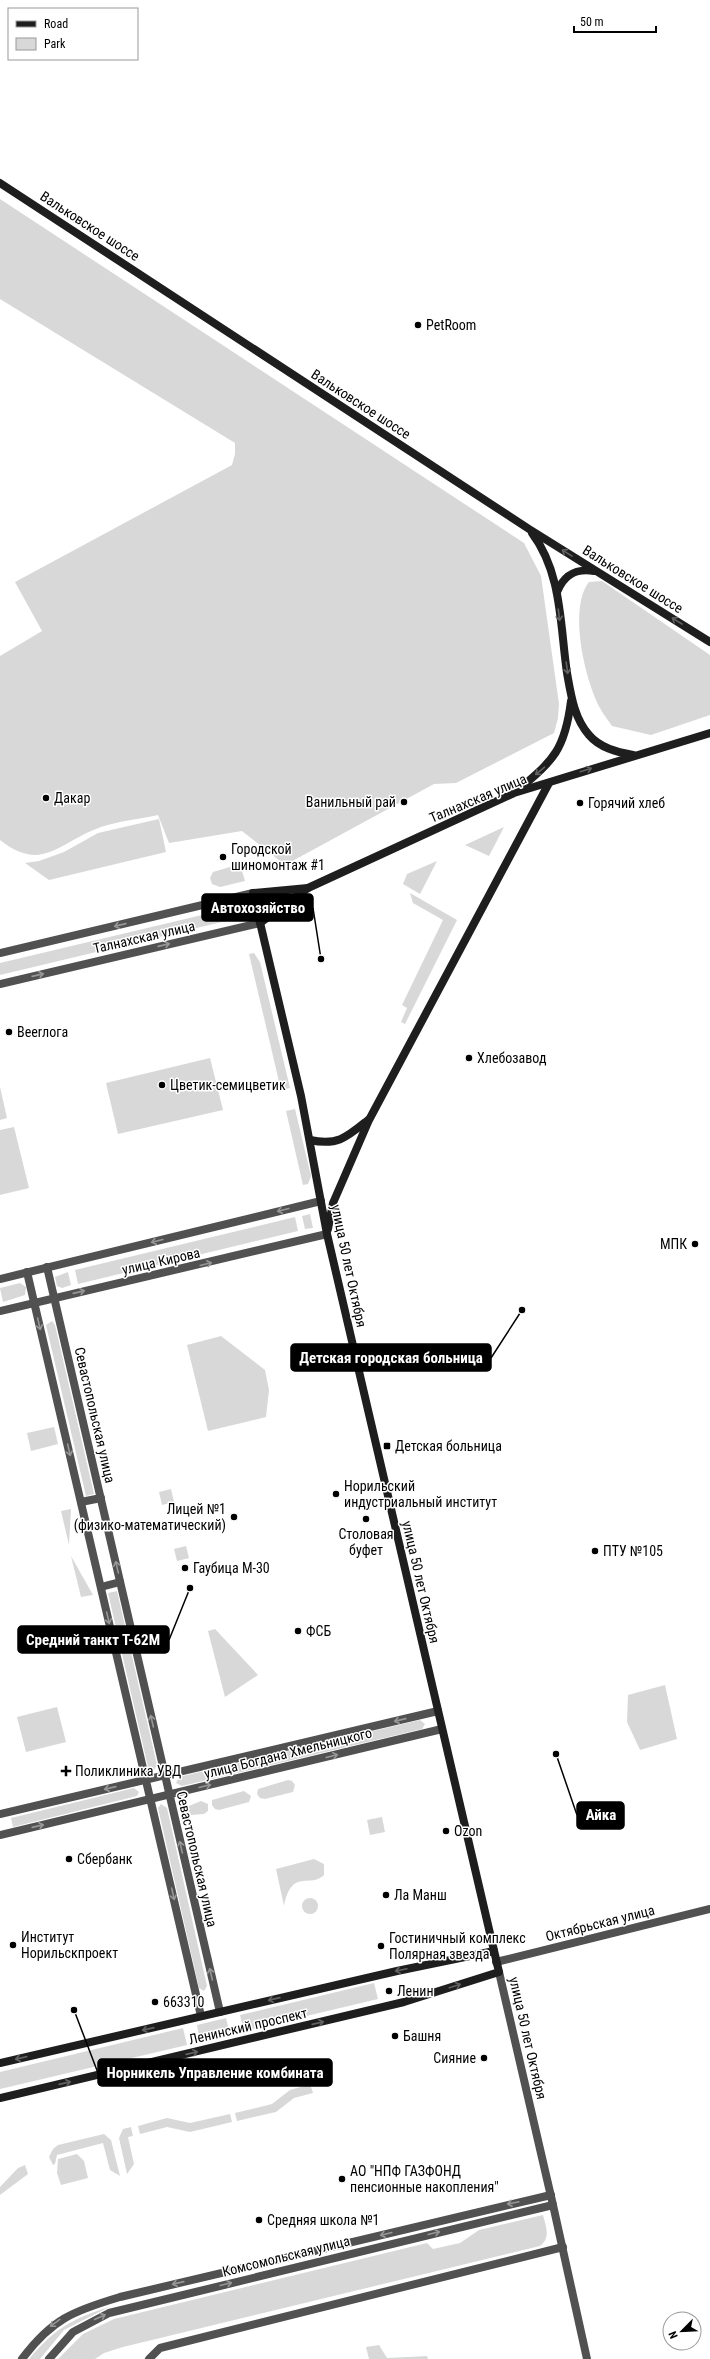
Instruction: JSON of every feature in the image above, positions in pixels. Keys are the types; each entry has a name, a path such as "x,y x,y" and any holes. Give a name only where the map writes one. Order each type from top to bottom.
{"main road":[{"name":"Вальковское шоссе","path":"0,183 529,529 710,642"},
{"path":"529,529 548,560 557,592 571,699 581,723 590,736 600,744 614,751 635,756"},
{"path":"557,592 565,577 578,571 597,571"},
{"path":"514,793 545,767 557,753 568,724 571,699"},
{"name":"Талнахская улица","path":"260,923 308,888 514,793 710,733"},
{"path":"328,1234 333,1203 369,1120 549,782"},
{"name":"Талнахская улица","path":"253,893 308,888"},
{"name":"улица 50 лет Октября","path":"253,893 310,1140 328,1234 499,1972"},
{"path":"310,1140 323,1143 338,1141 369,1120"},
{"name":"Ленинский проспект","path":"0,2063 397,1971 494,1951"},
{"name":"Ленинский проспект","path":"0,2098 404,2002 499,1972"}],"street":[{"name":"Талнахская улица","path":"0,953 253,893"},
{"name":"Талнахская улица","path":"0,984 260,923"},
{"name":"улица Кирова","path":"0,1279 321,1201"},
{"name":"улица Кирова","path":"0,1311 328,1234"},
{"name":"Севастопольская улица","path":"47,1267 220,2012"},
{"path":"28,1272 201,2016"},
{"path":"81,1502 100,1498"},
{"path":"101,1587 120,1582"},
{"name":"улица Богдана Хмельницкого","path":"0,1814 438,1711"},
{"name":"улица Богдана Хмельницкого","path":"0,1835 442,1729"},
{"name":"Октябрьская улица","path":"496,1962 710,1909"},
{"name":"улица 50 лет Октября","path":"499,1972 563,2247 587,2359"},
{"name":"Комсомольская улица","path":"22,2359 49,2328 71,2314 120,2297 551,2195"},
{"name":"Комсомольская улица","path":"49,2359 73,2332 95,2319 124,2309 553,2205"},
{"path":"485,2210 487,2221"},
{"path":"149,2359 160,2348 563,2247"},
{"name":"Комсомольская улица","path":"204,2277 207,2289"}],"green space":[{"path":"0,199 524,543 541,576 559,704 558,718 554,733 456,783 434,784 285,865 242,831 169,843 158,815 101,827 51,852 40,855 28,854 15,850 0,840 0,656 42,631 15,582 232,465 235,454 235,443 0,299"},
{"path":"602,581 710,655 710,715 651,735 612,726 604,715 594,696 584,663 579,626 583,594 589,582"},
{"path":"159,819 166,852 49,880 25,863 39,861 64,852 98,833"},
{"path":"504,827 489,856 465,845"},
{"path":"437,861 420,894 403,884 407,874"},
{"path":"240,864 245,881 220,887 212,884 210,878 213,872"},
{"path":"410,893 457,920 405,1024 401,1022 407,1008 402,1005 443,920 413,903"},
{"path":"223,910 226,921 0,975 0,963"},
{"path":"254,953 260,962 290,1088 281,1090 249,954"},
{"name":"Цветик-семицветик","path":"210,1058 223,1110 118,1134 106,1083"},
{"path":"0,1087 7,1118 0,1120"},
{"path":"295,1109 311,1176 308,1184 303,1185 286,1111"},
{"path":"14,1127 29,1188 0,1195 0,1130"},
{"path":"310,1214 313,1228 305,1229 302,1216"},
{"path":"295,1217 298,1231 78,1284 75,1270"},
{"path":"68,1272 71,1285 62,1288 57,1286 55,1277"},
{"path":"20,1283 26,1287 25,1295 3,1302 0,1288"},
{"path":"52,1321 55,1325 94,1494 86,1496 46,1325"},
{"path":"221,1336 265,1370 269,1390 266,1417 208,1431 187,1345"},
{"path":"54,1427 58,1444 31,1451 27,1433"},
{"path":"171,1489 174,1502 162,1505 159,1492"},
{"path":"71,1509 69,1545 61,1511"},
{"path":"186,1546 189,1558 177,1561 174,1549"},
{"path":"71,1556 93,1595 81,1597"},
{"path":"117,1591 157,1765 154,1770 148,1767 108,1593"},
{"path":"215,1629 258,1675 225,1697 208,1631"},
{"path":"665,1685 677,1739 640,1750 627,1722 628,1695"},
{"path":"57,1707 66,1742 26,1752 17,1717"},
{"path":"420,1720 425,1724 422,1729 182,1786 176,1783 179,1777"},
{"path":"288,1780 292,1781 295,1785 293,1792 265,1799 260,1798 257,1794 258,1789"},
{"path":"134,1788 139,1792 137,1796 13,1827 11,1818"},
{"path":"244,1791 251,1796 249,1802 219,1810 215,1809 212,1805 212,1800"},
{"path":"201,1801 208,1804 208,1811 204,1814 191,1815 189,1806"},
{"path":"161,1804 167,1808 207,1986 204,1991 199,1988 158,1808"},
{"path":"382,1817 385,1832 370,1835 367,1820"},
{"path":"314,1859 324,1864 324,1875 319,1879 296,1883 287,1894 284,1906 276,1869"},
{"path":"307,1898 313,1898 318,1903 316,1912 313,1914 307,1914 302,1909 302,1903"},
{"path":"374,1983 378,1999 244,2031 240,2015"},
{"path":"226,2018 230,2035 200,2042 197,2025"},
{"path":"183,2028 187,2045 0,2089 0,2072"},
{"path":"308,2085 311,2087 313,2093 294,2098 276,2112 237,2121 235,2113 272,2104 290,2090"},
{"path":"230,2114 232,2122 190,2132 167,2127 140,2134 138,2126 167,2118 190,2123"},
{"path":"131,2127 133,2136 128,2137 134,2164 127,2174 119,2138 123,2129"},
{"path":"104,2134 111,2140 120,2176 110,2170 103,2143 57,2155 55,2164 53,2165 49,2157 53,2149 58,2145"},
{"path":"77,2154 84,2161 88,2178 61,2185 57,2173 58,2159"},
{"path":"25,2165 28,2174 0,2195 0,2187 18,2168"},
{"path":"543,2215 547,2236 540,2246 123,2347 104,2353 95,2359 58,2359 83,2334 114,2319 427,2243 433,2249 460,2243 479,2230"},
{"path":"109,2307 64,2330 40,2359 29,2359 47,2340 64,2326 96,2311"},
{"path":"379,2345 387,2358 427,2356 428,2359 369,2359 366,2347"}],"place":[{"name":"PetRoom","path":"418,325"},
{"name":"Дакар","path":"46,798"},
{"name":"Ванильный рай","path":"404,802"},
{"name":"Горячий хлеб","path":"580,803"},
{"name":"Городской шиномонтаж #1","path":"223,857"},
{"name":"Автохозяйство","path":"321,959"},
{"name":"Beerлога","path":"9,1032"},
{"name":"Хлебозавод","path":"469,1058"},
{"name":"Цветик-семицветик","path":"162,1085"},
{"name":"МПК","path":"695,1244"},
{"name":"Детская городская больница","path":"522,1310"},
{"name":"Детская больница","path":"387,1446"},
{"name":"Норильский индустриальный институт","path":"336,1494"},
{"name":"Лицей №1 (физико-математический)","path":"234,1517"},
{"name":"Столовая буфет","path":"366,1519"},
{"name":"ПТУ №105","path":"595,1551"},
{"name":"Гаубица М-30","path":"185,1568"},
{"name":"Средний танкт Т-62М","path":"190,1588"},
{"name":"ФСБ","path":"298,1631"},
{"name":"Айка","path":"556,1754"},
{"name":"Поликлиника УВД","path":"66,1771"},
{"name":"Ozon","path":"446,1831"},
{"name":"Сбербанк","path":"69,1859"},
{"name":"Ла Манш","path":"386,1895"},
{"name":"Институт Норильскпроект","path":"13,1945"},
{"name":"Гостиничный комплекс Полярная звезда","path":"381,1946"},
{"name":"Ленин","path":"389,1991"},
{"name":"663310","path":"155,2002"},
{"name":"Норникель Управление комбината","path":"74,2010"},
{"name":"Башня","path":"395,2036"},
{"name":"Сияние","path":"484,2058"},
{"name":"АО \"НПФ ГАЗФОНД пенсионные накопления\"","path":"342,2179"},
{"name":"Средняя школа №1","path":"259,2220"}]}
